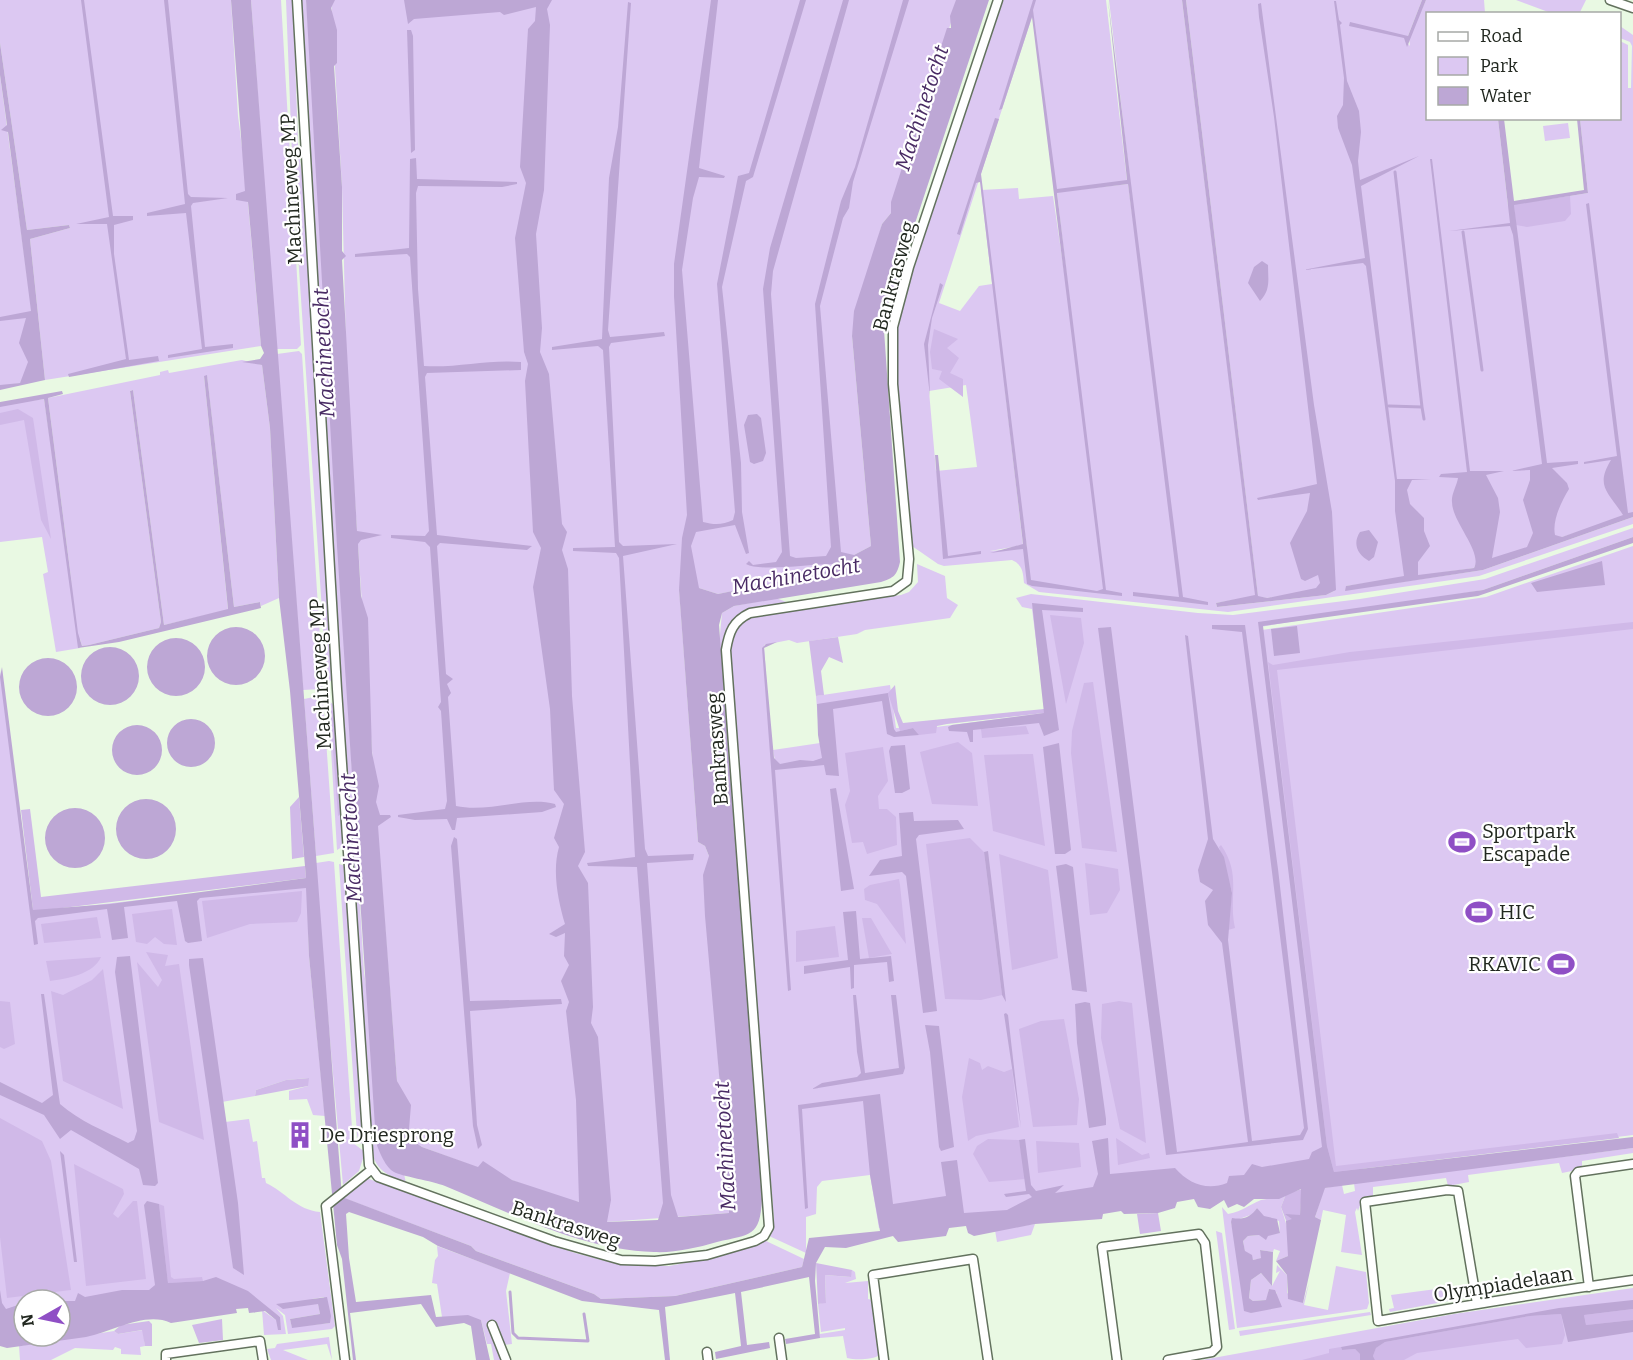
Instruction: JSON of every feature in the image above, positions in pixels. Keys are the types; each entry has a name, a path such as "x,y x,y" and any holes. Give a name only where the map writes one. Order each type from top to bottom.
{"street":[{"name":"Machineweg MP","path":"297,0 347,856 371,1170"},
{"name":"Bankrasweg","path":"371,1170 378,1177 554,1241 621,1260 683,1259 725,1251 755,1241 764,1236 769,1227 726,650 728,638 737,620 750,613 894,591 907,580 909,553 893,384 893,327 909,267 998,0"},
{"path":"1610,0 1633,8"},
{"path":"1589,1287 1575,1176 1578,1172 1633,1164"},
{"path":"345,1360 326,1206 371,1170"},
{"name":"Olympiadelaan","path":"1477,1304 1458,1191 1447,1190 1365,1202 1378,1321 1633,1280"},
{"path":"1117,1360 1102,1247 1200,1234 1205,1243 1216,1347 1212,1352 1168,1360"},
{"path":"884,1360 873,1275 974,1259 988,1360"},
{"path":"492,1325 506,1360"},
{"path":"779,1338 782,1360"},
{"path":"166,1360 166,1354 260,1341 263,1360"}],"green space":[{"path":"0,0 231,0 238,116 261,346 45,380 30,239 70,228 69,225 27,230 0,43"},
{"path":"251,0 281,0 301,345 297,349 276,349"},
{"path":"286,0 293,0 298,144 303,183 333,678 327,685 293,180"},
{"path":"300,0 306,0 307,9 364,972 394,1170 404,1174 406,1183 382,1170 373,1156 336,608"},
{"path":"331,0 958,0 891,213 882,224 852,336 871,546 854,555 854,567 718,594 699,588 679,588 698,842 705,846 709,856 714,1001 729,1213 606,1222 579,1202 566,1200 422,1147 412,1140 397,1081 377,824 347,384 342,187"},
{"path":"1001,0 1106,0 1127,181 1054,190 1033,14 939,303 960,311 979,286 992,284 981,190 1018,188 1019,199 1053,196 1074,339 1057,192 1128,184 1144,300 1109,0 1182,0 1256,596 1216,603 1217,607 1326,595 1334,591 1258,597 1186,0 1422,0 1406,41 1410,46 1409,38 1426,0 1484,0 1485,12 1426,12 1426,120 1498,120 1508,206 1588,193 1580,120 1621,120 1621,42 1628,45 1628,88 1631,88 1632,46 1630,42 1621,38 1621,27 1633,35 1633,514 1498,558 1477,562 1474,568 1346,586 1346,590 1483,570 1633,517 1633,524 1479,576 1228,612 1039,592 1024,583 1020,567 1012,560 944,566 912,546 898,396 896,340 902,304 955,135","holes":["1004,381 1027,549 1025,558 1024,548 990,551 1023,545","966,385 977,467 936,471 929,391"]},
{"path":"1516,0 1586,0 1580,12 1548,12"},
{"path":"0,75 38,357 20,383 0,387"},
{"path":"1568,123 1570,138 1545,141 1543,126"},
{"path":"299,351 302,354 323,686 321,689 303,690 277,354"},
{"path":"242,360 262,365 270,428 279,598 261,606 260,602 234,607 207,376 204,376 228,610 164,625 133,390 130,391 161,622 159,628 89,645 82,646 80,639 80,648 56,652 43,574 48,572 42,537 0,542 0,405 44,399 72,586 48,398 160,375 160,372 168,370 169,373"},
{"path":"1633,528 1633,537 1483,590 1260,627 1262,630 1486,597 1633,546 1633,1135 1366,1168 1340,1174 879,1228 870,1175 822,1181 817,1187 816,1214 806,1217 806,1253 769,1236 774,1219 729,661 732,638 737,628 756,615 901,595 909,592 918,582 917,564 945,576 947,598 958,605 950,618 865,630 857,634 797,643 789,640 764,645 773,778 775,761 773,750 820,743 816,696 890,685 896,728 936,727 1045,713 1032,609 1022,607 1016,598 1031,594 1233,615 1360,599 1485,579"},
{"path":"776,598 789,603 742,613 728,629 724,650 723,696 719,644 722,613 734,606"},
{"path":"0,670 33,912 307,881 309,956 325,1116 313,1115 307,1099 289,1100 289,1091 308,1086 308,1078 286,1080 256,1090 255,1096 222,1102 225,1122 249,1119 253,1142 257,1141 262,1178 265,1178 266,1183 305,1208 320,1212 335,1326 332,1329 288,1334 285,1315 276,1308 283,1316 286,1334 264,1335 262,1310 276,1320 280,1317 258,1301 72,1326 72,1288 12,1288 12,1334 0,1336","holes":["324,1297 330,1323 292,1327 290,1319 320,1314 318,1303 312,1299"]},
{"path":"323,697 334,853 316,856 304,699"},
{"path":"328,699 334,706 342,814 342,847 337,850"},
{"path":"334,862 353,1143 365,1152 359,1171 343,1185 315,872 316,863"},
{"path":"339,864 346,866 365,1144 359,1143 357,1135"},
{"path":"1633,1148 1633,1153 1582,1161 1582,1169 1562,1173 1559,1163 1468,1175 1469,1182 1448,1186 1446,1178 1373,1187 1373,1196 1363,1197 1358,1211 1357,1208 1355,1212 1362,1255 1341,1252 1346,1215 1323,1210 1321,1220 1315,1217 1324,1188 1342,1185 1344,1194 1355,1191 1354,1183"},
{"path":"369,1179 575,1253 621,1265 669,1266 722,1256 764,1240 804,1259 802,1267 675,1296 601,1299 594,1294 476,1251 471,1246 341,1197 361,1181"},
{"path":"1286,1194 1281,1207 1288,1230 1288,1256 1276,1261 1280,1251 1260,1250 1262,1258 1253,1260 1251,1255 1245,1252 1243,1241 1248,1236 1280,1233 1279,1221 1263,1217 1257,1208 1253,1214 1231,1222 1251,1313 1277,1293 1269,1289 1267,1300 1253,1301 1249,1298 1251,1280 1261,1273 1272,1286 1280,1271 1276,1273 1277,1265 1287,1275 1287,1293 1303,1303 1309,1283 1304,1305 1328,1310 1336,1266 1366,1272 1369,1303 1367,1309 1237,1328 1222,1207 1228,1214 1261,1200"},
{"path":"1035,1224 1031,1235 997,1242 995,1230"},
{"path":"1216,1231 1222,1233 1235,1329 1229,1330"},
{"path":"437,1246 510,1273 506,1291 512,1344 503,1345 497,1341 501,1360 494,1360 491,1344 487,1344 481,1320 442,1317 437,1284 432,1283 435,1260 438,1256"},
{"path":"852,1270 855,1272 856,1279 845,1283 868,1281 868,1299 872,1300 880,1355 873,1358 847,1358 843,1336 820,1338 820,1334 845,1330 845,1328 821,1332 818,1304 826,1302 825,1275 850,1277"},
{"path":"1459,1286 1460,1291 1449,1293 1448,1301 1390,1312 1389,1309 1394,1308 1391,1295"},
{"path":"1633,1288 1633,1360 1202,1360 1454,1314"},
{"path":"1370,1312 1371,1315 1240,1336 1239,1331"},
{"path":"143,1330 145,1346 140,1347 141,1355 121,1354 121,1349 115,1347 113,1350 75,1348 51,1360 20,1360 19,1348 72,1348 72,1338 114,1331 118,1334"},
{"path":"329,1337 332,1360 327,1344 283,1350 308,1360 271,1360 267,1349 275,1348 277,1344"}],"shaded area":[{"path":"1570,196 1571,214 1565,221 1527,227 1516,225 1514,204"},
{"path":"934,329 958,339 947,348 959,358 950,373 963,379 963,397 939,379 942,371 932,369 930,352"},
{"path":"18,409 33,418 51,539 41,520 24,420 0,425 0,413"},
{"path":"1050,615 1081,618 1084,643 1066,704"},
{"path":"1633,622 1633,629 1277,670 1336,1166 1617,1133 1619,1138 1334,1172 1327,1146 1268,662 1273,665 1350,652"},
{"path":"838,637 843,663 829,657 821,671 824,695 816,696 809,641"},
{"path":"1093,682 1117,852 1082,848 1071,753 1072,731 1084,683"},
{"path":"895,685 898,711 903,723 1044,709 1044,713 947,724 937,726 936,733 919,735 913,728 900,731 888,693"},
{"path":"330,710 335,711 342,814 338,816"},
{"path":"1026,726 1029,734 982,738 981,729"},
{"path":"958,742 972,753 978,806 932,804 920,752"},
{"path":"883,747 888,781 878,796 879,809 887,809 896,817 897,845 867,854 863,842 852,843 845,805 850,791 845,753"},
{"path":"1033,754 1045,846 993,831 984,755"},
{"path":"299,797 304,857 292,859 290,807"},
{"path":"30,809 41,897 305,866 306,878 33,910 21,810"},
{"path":"970,838 984,852 1002,995 981,1000 945,999 926,844"},
{"path":"1221,845 1233,876 1235,928 1228,930 1232,892 1219,847"},
{"path":"999,854 1048,870 1058,958 1012,970"},
{"path":"1085,863 1118,869 1120,890 1107,913 1090,915"},
{"path":"899,879 906,944 877,904 865,900 864,889 870,885"},
{"path":"302,891 301,913 297,922 250,924 207,938 202,901"},
{"path":"172,909 177,945 164,944 155,937 147,944 136,942 132,914"},
{"path":"97,917 101,938 44,943 41,924"},
{"path":"862,918 871,918 892,954 869,958"},
{"path":"835,926 839,957 796,962 796,931"},
{"path":"146,952 168,955 165,966 179,964 204,1140 159,1122 137,962 158,987 162,980"},
{"path":"101,957 86,972 50,981 46,961"},
{"path":"103,969 123,1109 63,1081 51,991 63,995 92,980"},
{"path":"0,1001 10,1002 15,1044 4,1049 0,1047"},
{"path":"1119,1001 1132,1003 1146,1143 1120,1129 1101,1038 1102,1004"},
{"path":"1064,1019 1079,1099 1077,1125 1033,1127 1019,1029 1041,1021"},
{"path":"969,1058 980,1063 982,1070 988,1066 1004,1072 1012,1069 1019,1127 976,1136 968,1141 962,1097"},
{"path":"309,1078 308,1086 255,1096 256,1090 286,1080"},
{"path":"0,1118 42,1141 51,1161 71,1288 12,1288 12,1297 7,1298 0,1237"},
{"path":"1116,1138 1142,1155 1149,1153 1150,1158 1118,1165"},
{"path":"988,1139 1019,1140 1026,1179 989,1182 973,1154 977,1146"},
{"path":"1036,1141 1079,1143 1081,1167 1038,1173"},
{"path":"74,1164 123,1189 124,1194 113,1214 118,1218 133,1201 137,1201 146,1279 86,1286"},
{"path":"1302,1189 1300,1215 1287,1223 1281,1207 1286,1194"},
{"path":"159,1204 164,1206 171,1277 174,1279 202,1277 203,1281 168,1283"},
{"path":"1158,1213 1161,1231 1140,1234 1137,1214"},
{"path":"816,1263 852,1270 851,1277 825,1275 826,1303 818,1304"},
{"path":"1633,1309 1633,1320 1586,1325 1584,1315"},
{"path":"1561,1314 1565,1335 1562,1344 1526,1348 1518,1339 1417,1353 1404,1360 1375,1360 1373,1356 1376,1348 1385,1342 1530,1316"},
{"path":"222,1319 223,1340 199,1343 192,1325"},
{"path":"149,1321 152,1324 152,1346 145,1346 142,1330 118,1334 114,1331 121,1325"},
{"path":"1341,1347 1342,1350 1355,1349 1360,1354 1360,1360 1302,1360 1329,1353 1329,1349"}],"water":[{"path":"81,0 84,0 113,216 133,216 133,220 114,225 114,254 129,360 158,356 159,361 69,377 68,374 126,359 107,224 76,224 109,217"},
{"path":"164,0 168,0 188,194 191,197 228,198 193,203 191,206 205,347 233,344 233,348 168,358 168,355 202,349 186,213 147,216 147,213 185,204"},
{"path":"231,0 251,0 342,1197 471,1246 476,1251 594,1294 601,1299 675,1296 802,1267 809,1238 880,1231 870,1175 863,1101 802,1109 808,1208 805,1209 798,1105 880,1094 893,1204 946,1196 941,1162 957,1160 964,1213 1007,1210 1032,1197 1029,1194 1006,1197 1004,1194 1026,1191 1019,1140 1025,1139 1031,1185 1036,1191 1064,1185 1055,1193 1093,1187 1098,1174 1092,1141 1108,1138 1110,1174 1175,1168 1192,1182 1205,1186 1227,1183 1229,1176 1244,1175 1252,1164 1262,1167 1309,1159 1312,1152 1322,1147 1258,622 1483,590 1633,537 1633,543 1478,596 1263,626 1327,1146 1334,1172 1633,1137 1633,1148 1325,1188 1315,1217 1321,1220 1303,1303 1288,1299 1287,1275 1276,1261 1288,1256 1286,1221 1292,1219 1285,1214 1300,1215 1301,1189 1279,1199 1254,1199 1244,1207 1237,1204 1228,1208 1224,1200 1210,1209 1198,1207 1194,1199 1177,1202 1175,1208 1158,1213 1124,1214 1121,1211 1103,1214 1102,1219 1035,1224 974,1236 968,1233 966,1226 949,1228 946,1236 898,1242 893,1236 846,1248 825,1247 816,1263 815,1281 820,1338 786,1344 785,1339 815,1334 809,1277 741,1292 747,1345 769,1342 770,1348 716,1359 715,1352 741,1346 735,1293 665,1307 670,1360 665,1360 659,1310 582,1301 438,1246 423,1237 349,1212 346,1214 349,1258 356,1302 431,1295 436,1317 468,1315 481,1320 490,1360 476,1360 471,1326 464,1323 436,1327 421,1304 350,1313 356,1360 353,1360 342,1259 337,1245 309,956 306,888 200,898 197,901 202,941 188,943 185,941 177,901 124,907 128,938 112,940 107,909 38,918 35,921 38,944 34,945 0,677 2,667 33,910 110,904 306,878 290,691 279,598 270,428 262,365 242,362 260,359 264,353 261,346 248,202 236,200 236,194 245,191"},
{"name":"Machinetocht","path":"306,0 335,0 331,8 337,30 337,63 334,66 342,187 342,251 346,256 342,260 357,531 382,535 361,540 358,544 361,596 368,618 372,753 379,786 376,802 380,815 391,817 378,826 397,1081 411,1105 409,1129 412,1140 422,1147 478,1167 483,1161 512,1180 579,1202 576,1100 566,1011 569,1002 561,981 569,965 564,956 565,933 556,937 549,934 565,924 557,886 556,866 559,847 554,838 564,804 554,790 550,709 533,587 541,548 533,532 525,381 528,364 524,352 515,238 526,183 520,167 528,29 535,21 536,7 504,15 500,12 414,19 408,24 404,0 552,0 547,9 550,25 544,190 536,234 542,328 540,352 549,374 562,524 567,532 562,550 568,569 572,696 585,852 578,866 588,883 593,1007 591,1023 598,1037 611,1200 607,1222 658,1220 663,1203 637,867 588,866 587,863 635,857 619,558 616,553 573,551 573,548 615,547 603,350 598,346 552,350 552,347 602,339 609,178 618,127 628,2 631,3 608,330 610,337 664,332 665,336 611,343 609,347 619,542 623,546 677,544 623,556 645,849 648,856 694,854 693,860 647,863 671,1195 678,1217 729,1213 705,916 703,875 709,856 705,846 698,842 679,590 682,538 687,515 674,296 674,264 711,0 718,0 699,168 725,176 724,178 699,177 693,198 682,270 703,522 715,524 733,520 735,512 717,284 738,176 749,173 800,0 806,0 753,177 746,181 722,287 741,463 742,512 749,553 746,554 735,525 696,532 691,546 699,588 718,594 854,566 831,564 768,568 746,564 749,561 753,565 776,562 782,552 763,289 770,248 843,0 849,0 773,271 771,294 790,556 796,558 826,556 831,547 815,304 841,201 855,167 903,0 909,0 853,182 849,208 843,218 820,306 841,552 854,555 871,546 852,336 854,311 882,224 891,213 891,202 947,28 951,28 950,16 956,0 989,0 889,302 884,330 900,562 898,570 892,577 881,582 734,606 722,613 719,625 762,1199 759,1221 752,1232 746,1235 670,1252 627,1250 600,1245 547,1228 445,1186 397,1174 388,1167 377,1146 337,546"},
{"path":"1033,0 1036,0 1033,10 1057,189 1127,180 1108,0 1183,597 1208,602 1208,605 1133,596 1133,592 1179,597 1128,184 1057,193 1106,590 1122,593 1122,596 1032,586 1027,584 1023,549 990,553 1023,544 980,182 976,183 960,235 957,234 995,118 999,119 981,174 1031,580 1097,591 1103,589 1032,17 1002,109 999,110"},
{"path":"1182,0 1186,0 1258,596 1267,598 1316,588 1320,583 1318,575 1305,581 1301,579 1290,543 1307,511 1310,493 1258,500 1257,498 1317,484 1274,117 1259,17 1258,4 1261,3 1314,405 1332,512 1336,590 1326,595 1217,607 1216,603 1255,595"},
{"path":"1422,0 1426,0 1407,47 1404,38 1349,26 1350,22 1408,36"},
{"path":"1334,1 1336,1 1339,20 1342,23 1340,25 1347,81 1359,111 1360,180 1419,156 1361,186 1397,479 1431,479 1412,480 1407,490 1410,504 1424,518 1424,531 1430,546 1418,562 1418,575 1474,568 1476,561 1471,545 1453,510 1452,499 1458,478 1439,477 1441,474 1467,472 1430,159 1432,159 1470,471 1504,471 1486,475 1498,498 1500,512 1492,558 1527,547 1533,533 1523,500 1530,480 1530,470 1511,471 1542,464 1513,235 1510,226 1449,231 1510,223 1498,120 1504,120 1514,201 1584,190 1577,120 1580,120 1588,193 1514,205 1547,463 1578,461 1578,464 1552,468 1567,483 1569,489 1556,518 1555,535 1562,537 1623,515 1605,489 1604,476 1611,460 1584,464 1584,462 1617,456 1586,204 1589,203 1628,513 1633,512 1633,517 1483,570 1345,591 1346,586 1404,576 1395,511 1395,481 1366,266 1363,263 1303,270 1365,258 1352,165 1338,128 1337,116 1343,105 1344,78"},
{"path":"407,30 411,30 413,36 415,150 411,153"},
{"path":"0,43 27,230 69,225 70,228 30,239 45,380 0,390 0,385 20,383 28,362 19,343 26,318 0,321 0,317 31,311 8,132 1,130 7,125 0,75"},
{"path":"416,158 417,179 517,182 517,184 502,187 418,186 416,193 418,289 424,366 521,362 521,370 427,373 425,377 437,535 532,546 527,550 440,543 437,546 446,674 453,679 447,684 451,693 448,697 456,806 481,808 543,802 555,804 556,807 542,812 457,818 455,830 452,830 447,819 415,820 398,817 398,815 445,809 447,801 441,711 438,707 441,702 430,547 425,542 391,538 391,535 425,536 429,531 410,257 407,254 355,257 355,254 409,248 410,159"},
{"path":"1262,261 1268,265 1268,280 1266,293 1260,301 1248,283 1254,267"},
{"path":"940,283 943,285 932,318 928,345 930,396 924,344"},
{"path":"207,375 234,607 260,602 261,608 119,642 78,648 44,399 0,407 0,402 62,391 63,394 48,398 78,633 82,646 159,628 161,622 130,391 133,390 164,625 228,609 204,376"},
{"path":"757,414 761,418 766,453 763,461 754,464 750,462 744,425 748,415"},
{"path":"935,455 938,455 948,556 981,551 981,554 943,559"},
{"path":"1369,530 1378,542 1374,557 1369,561 1357,549 1356,541 1360,532"},
{"path":"1602,561 1605,585 1537,592 1531,583"},
{"path":"1032,603 1083,608 1083,612 1042,610 1059,730 1044,736 1039,723 973,730 973,742 970,742 967,732 949,731 948,727 952,725 1044,713"},
{"path":"1212,625 1245,625 1278,869 1308,1129 1303,1140 1166,1155 1098,628 1111,627 1177,1152 1248,1142 1222,943 1208,925 1205,901 1213,890 1200,882 1198,870 1208,839 1185,635 1188,636 1213,839 1224,857 1232,893 1228,940 1252,1141 1300,1135 1304,1128 1242,632 1212,629"},
{"path":"1297,626 1300,653 1274,656 1271,629"},
{"path":"236,627 252,632 260,640 265,656 260,672 252,680 236,685 220,680 212,672 207,656 212,640 220,632"},
{"path":"176,638 192,643 200,651 205,667 200,683 192,691 176,696 160,691 152,683 147,667 152,651 160,643"},
{"path":"777,642 764,648 774,758 780,764 822,758 818,735 817,704 888,693 896,732 913,728 919,735 894,737 887,734 882,701 833,709 839,776 826,775 824,765 775,770 791,990 788,991 762,648 766,644"},
{"path":"110,647 126,652 134,660 139,676 134,692 126,700 110,705 94,700 86,692 81,676 86,660 94,652"},
{"path":"48,658 64,663 72,671 77,687 72,703 64,711 48,716 32,711 24,703 19,687 24,671 32,663"},
{"path":"186,719 196,719 211,729 215,743 214,752 205,763 196,767 186,767 171,757 167,748 167,738 177,723"},
{"path":"132,725 142,725 155,732 162,745 162,755 155,768 142,775 132,775 123,771 116,764 112,755 112,745 116,736 123,729"},
{"path":"1059,743 1071,850 1065,854 1055,854 1043,747"},
{"path":"905,745 910,789 902,793 895,793 889,751 891,746"},
{"path":"836,788 854,889 841,891 830,789"},
{"path":"146,799 163,804 171,812 176,829 171,846 163,854 146,859 129,854 121,846 116,829 121,812 129,804"},
{"path":"69,808 81,808 92,813 100,821 105,838 103,850 92,863 81,868 69,868 58,863 50,855 45,844 45,832 50,821 58,813"},
{"path":"913,812 914,821 958,820 964,829 919,835 916,839 937,1011 923,1013 906,876 902,872 869,876 880,860 902,856 899,813"},
{"path":"454,837 457,839 470,1001 561,999 562,1004 470,1011 477,1125 482,1145 478,1149 473,1126 451,846"},
{"path":"988,851 1006,1002 1002,995 984,852"},
{"path":"1066,864 1073,867 1087,992 1072,990 1056,866"},
{"path":"856,911 860,959 891,956 894,981 889,982 887,962 854,965 854,988 851,989 850,967 804,974 804,966 848,960 843,912"},
{"path":"130,956 158,1183 155,1186 143,1185 139,1169 71,1130 60,1139 44,1115 0,1095 0,1082 42,1103 53,1095 41,994 44,994 60,1104 84,1121 128,1143 134,1140 137,1131 115,972 117,957"},
{"path":"203,958 238,1203 244,1275 233,1268 189,965 189,959"},
{"path":"853,995 856,995 865,1073 899,1068 891,995 896,995 905,1068 903,1074 812,1089 822,1083 857,1077 861,1073 857,1052"},
{"path":"1090,1003 1106,1119 1106,1125 1089,1128 1077,1043 1075,1004"},
{"path":"1004,1014 1008,1015 1021,1128"},
{"path":"925,1025 939,1026 954,1147 941,1151 930,1052"},
{"path":"60,1151 64,1155 77,1262 74,1262"},
{"path":"147,1201 159,1204 168,1283 203,1281 216,1277 248,1291 280,1317 281,1330 278,1330 276,1320 265,1311 249,1313 248,1308 236,1309 237,1313 171,1323 151,1319 72,1339 72,1301 75,1301 78,1293 85,1297 122,1290 149,1290 155,1285 144,1205"},
{"path":"1257,1208 1264,1216 1277,1219 1280,1233 1268,1236 1266,1240 1259,1235 1248,1236 1243,1241 1245,1251 1252,1255 1253,1260 1261,1258 1260,1250 1273,1252 1272,1286 1261,1273 1251,1280 1249,1298 1253,1301 1266,1300 1269,1289 1275,1290 1282,1307 1251,1313 1244,1311 1231,1222 1232,1218 1240,1219 1249,1216"},
{"path":"0,1290 2,1303 6,1309 12,1307 12,1347 7,1348 0,1346"},
{"path":"327,1297 330,1323 292,1328 290,1319 320,1314 318,1304 283,1309 276,1304"},
{"path":"1633,1300 1633,1309 1584,1315 1586,1325 1633,1320 1633,1332 1568,1342 1561,1314 1530,1316 1385,1342 1376,1348 1373,1356 1375,1360 1360,1360 1360,1354 1355,1349 1342,1350 1341,1347 1559,1308"}],"waterway":[{"path":"1395,172 1422,407"},
{"path":"1463,232 1482,370"},
{"path":"1389,406 1422,407 1424,419"},
{"path":"510,1292 513,1333 518,1338 588,1341 584,1314"}],"place":[{"name":"Sportpark Escapade","path":"1462,842"},
{"name":"HIC","path":"1479,912"},
{"name":"RKAVIC","path":"1561,964"},
{"name":"De Driesprong","path":"300,1135"}]}
